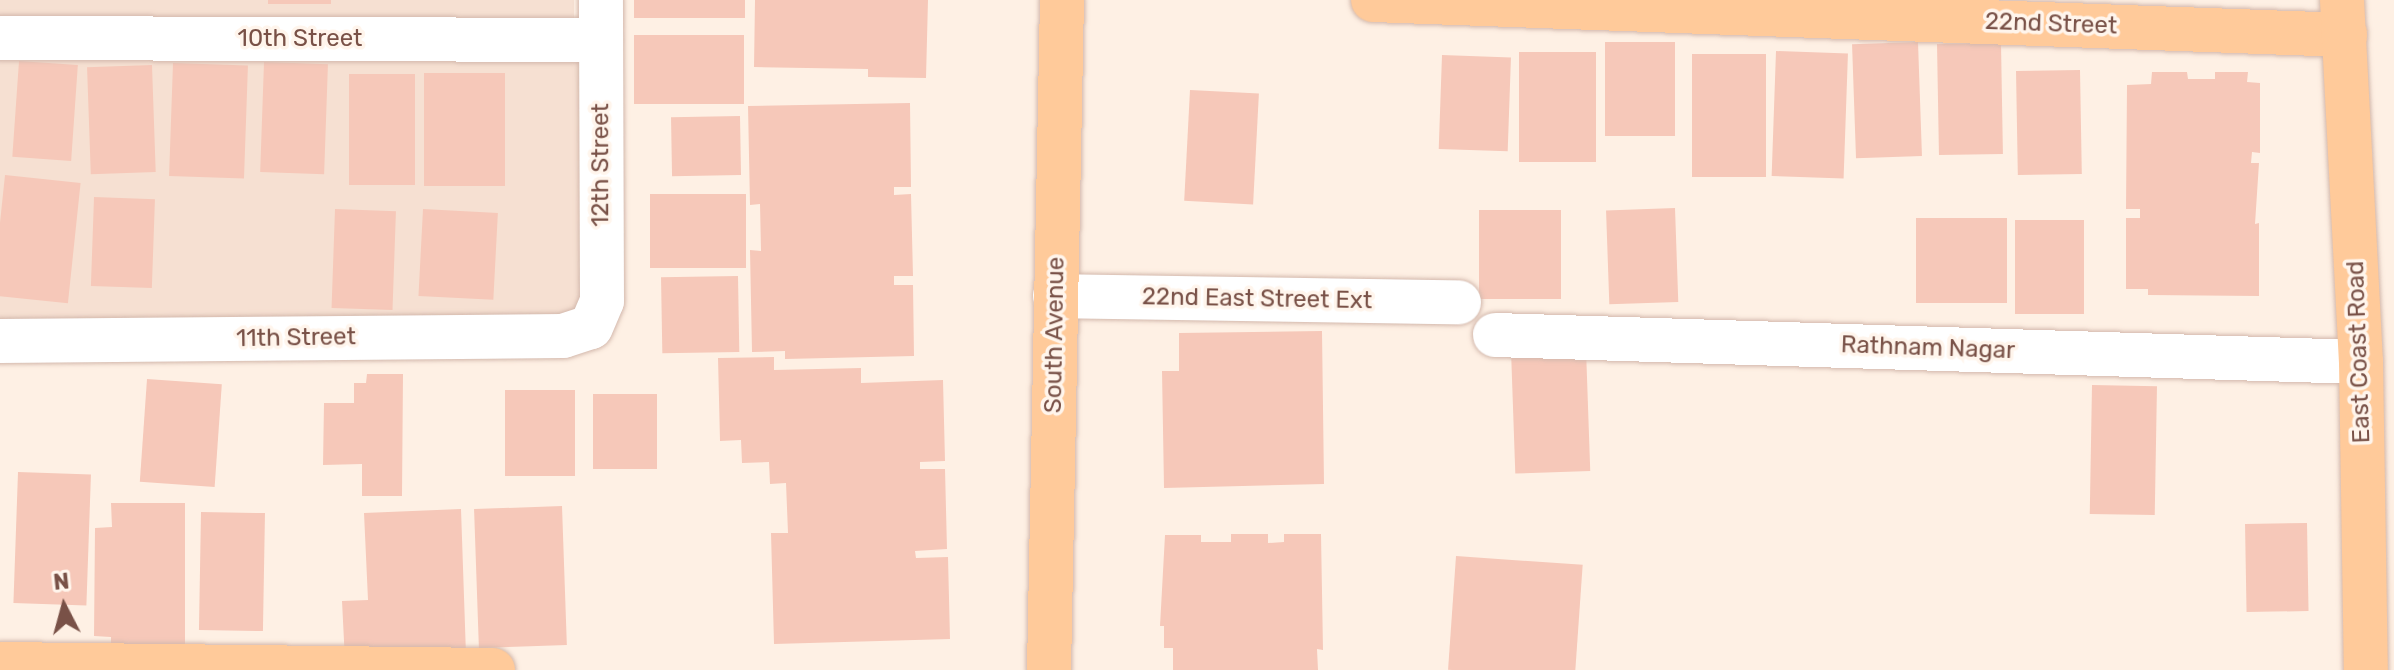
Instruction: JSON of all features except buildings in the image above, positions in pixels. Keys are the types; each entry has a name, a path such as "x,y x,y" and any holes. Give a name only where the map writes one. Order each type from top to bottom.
{"main road":[{"name":"South Avenue","path":"1049,670 1062,0"},
{"name":"22nd Street","path":"1373,0 2343,17"},
{"name":"East Coast Road","path":"2343,17 2361,362 2366,670"},
{"path":"0,664 493,670"}],"street":[{"name":"10th Street","path":"0,38 601,20"},
{"name":"12th Street","path":"591,327 602,301 601,20"},
{"name":"22nd East Street Ext","path":"1055,296 1459,302"},
{"name":"11th Street","path":"0,341 563,336 591,327"},
{"name":"Rathnam Nagar","path":"1495,335 2361,362"}],"shaded area":[{"path":"0,0 574,0 574,32 0,32"},
{"path":"0,50 581,54 587,297 577,321 0,335"}]}
